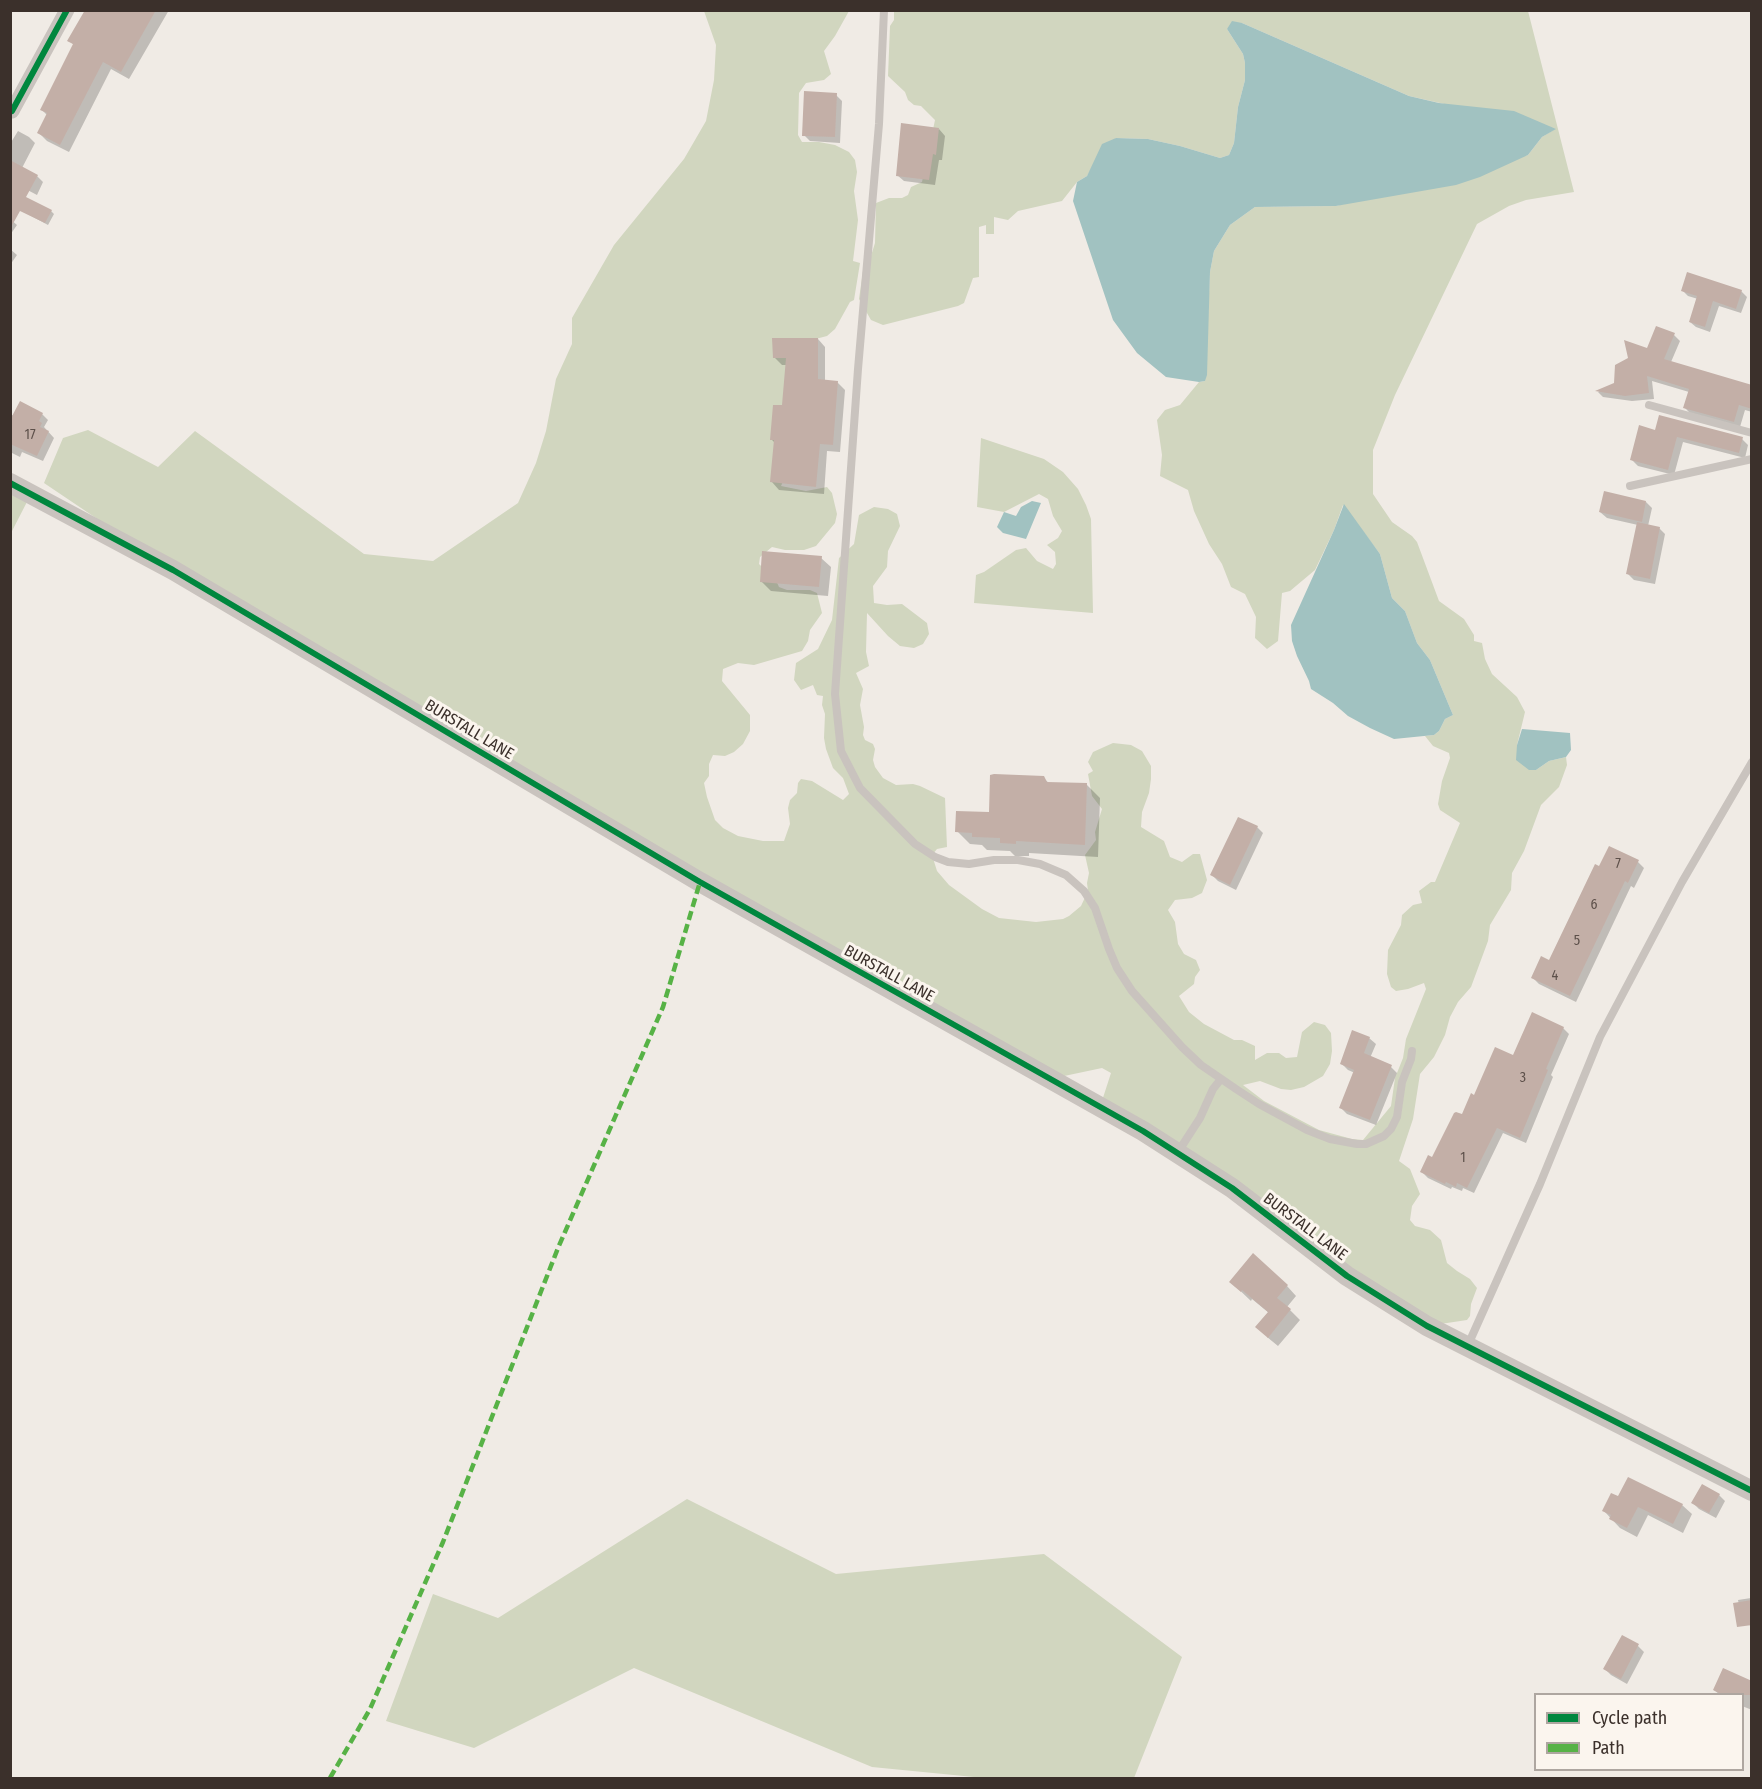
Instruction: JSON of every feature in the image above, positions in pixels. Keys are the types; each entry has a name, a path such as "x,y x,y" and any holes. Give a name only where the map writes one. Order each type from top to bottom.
{"street":[{"path":"12,111 67,10"},
{"name":"BURSTALL LANE","path":"10,483 173,570 700,882 1178,1152 1232,1188 1347,1276 1419,1321 1752,1491"}],"lane":[{"path":"884,10 879,124 859,357 835,694 841,751 860,788 915,844 935,857 948,862 969,864 994,860 1018,860 1040,864 1066,875 1084,891 1095,908 1117,968 1132,991 1182,1047 1201,1065 1221,1079 1259,1104 1307,1130 1330,1139 1366,1144 1384,1136 1397,1118 1402,1082 1412,1051"},
{"path":"1649,405 1752,433"},
{"path":"1629,486 1752,459"},
{"path":"1467,1346 1539,1184 1600,1038 1682,882 1752,762"},
{"path":"1178,1152 1200,1118 1213,1089 1221,1079"}],"green space":[{"path":"894,10 1528,11 1574,192 1526,200 1509,206 1477,224 1395,395 1373,450 1373,494 1392,522 1417,542 1439,601 1464,619 1474,635 1474,641 1482,643 1485,659 1492,674 1517,697 1525,712 1517,745 1536,770 1549,761 1566,757 1567,765 1559,787 1541,805 1524,851 1512,873 1511,890 1490,925 1488,941 1471,987 1458,1002 1434,1057 1420,1074 1413,1119 1399,1161 1410,1169 1420,1194 1412,1206 1410,1220 1415,1226 1430,1230 1441,1240 1447,1263 1470,1279 1477,1288 1467,1320 1427,1326 1100,1107 1111,1073 1102,1068 1050,1079 173,570 44,483 63,438 88,430 158,467 195,431 364,554 433,561 518,503 536,463 546,431 556,379 572,344 572,318 614,245 684,159 706,121 714,80 716,45 704,11 849,11 824,51 831,74 824,80 806,83 799,93 798,135 802,142 835,145 849,152 855,160 857,172 854,191 858,220 853,261 860,263 854,300 850,302 835,329 827,336 800,343 785,477 781,486 806,491 827,487 832,493 837,514 835,523 816,546 804,550 772,547 760,557 759,564 776,580 779,587 787,590 810,590 817,593 822,613 810,630 808,641 802,651 754,665 738,663 723,669 722,681 750,715 750,731 743,744 734,752 725,756 713,755 709,764 709,776 704,783 715,820 723,828 738,836 763,841 784,841 790,824 788,808 790,800 797,793 801,779 812,781 843,800 849,794 843,778 833,768 826,749 823,696 817,695 813,685 801,690 794,680 796,663 818,649 832,620 839,558 854,544 859,515 874,507 888,509 897,514 900,526 888,551 887,567 873,586 874,603 902,604 927,623 929,634 923,644 914,648 900,646 867,613 866,652 869,666 856,673 863,689 860,705 863,735 865,740 873,744 875,767 883,778 896,785 920,786 945,798 947,847 937,849 932,855 937,871 949,885 982,909 999,918 1036,922 1063,919 1069,916 1081,906 1088,891 1089,873 1085,855 1096,840 1095,832 1102,809 1092,796 1088,774 1093,771 1088,762 1093,752 1113,743 1131,745 1142,751 1151,766 1151,779 1142,812 1141,827 1164,841 1170,857 1182,862 1193,854 1200,854 1207,880 1202,893 1192,898 1175,900 1168,910 1175,922 1178,944 1184,954 1196,960 1200,970 1195,977 1194,984 1179,996 1189,1012 1204,1024 1234,1040 1242,1040 1255,1046 1255,1060 1267,1053 1279,1053 1286,1058 1297,1057 1302,1032 1314,1022 1325,1025 1331,1033 1332,1051 1330,1064 1323,1076 1304,1087 1291,1090 1281,1089 1260,1081 1243,1085 1264,1101 1319,1130 1363,1140 1391,1106 1395,1078 1403,1058 1406,1039 1426,989 1424,983 1396,991 1391,987 1387,974 1388,950 1401,925 1402,915 1413,905 1422,903 1419,891 1431,882 1435,882 1460,823 1440,810 1438,804 1442,781 1450,758 1449,753 1433,746 1425,736 1434,735 1439,731 1445,719 1453,715 1430,660 1417,643 1405,611 1392,598 1380,554 1343,505 1315,570 1290,591 1282,593 1278,641 1267,649 1255,638 1256,617 1245,594 1231,587 1222,564 1209,544 1194,511 1188,490 1160,476 1162,455 1157,420 1165,410 1180,405 1199,382 1205,381 1210,272 1214,251 1230,225 1255,207 1336,206 1528,155 1542,137 1555,129 1409,96 1242,23 1227,29 1243,54 1245,63 1245,80 1238,107 1234,143 1229,155 1220,158 1148,139 1116,138 1087,176 1077,182 1062,201 1018,211 1008,220 994,217 994,234 986,234 986,225 979,227 979,277 973,278 964,303 883,325 871,320 859,299 864,264 871,256 875,243 876,203 889,198 902,198 908,195 911,187 922,182 935,120 921,106 914,105 908,100 905,92 888,76 890,26 894,20"},
{"path":"981,438 1044,459 1063,472 1078,489 1091,519 1093,613 974,603 976,575 1016,550 1026,548 1037,561 1053,569 1056,564 1055,552 1047,545 1058,538 1062,531 1053,516 1048,499 1039,494 1004,512 977,507"},
{"path":"11,490 29,498 11,533"},
{"path":"687,1499 836,1574 1044,1554 1182,1657 1134,1778 984,1778 872,1767 634,1668 474,1748 386,1721 433,1594 498,1618"}],"water":[{"path":"1232,21 1242,23 1409,96 1439,103 1514,111 1556,129 1542,137 1528,155 1480,177 1456,185 1336,206 1255,207 1230,225 1214,251 1210,272 1207,375 1205,381 1199,382 1166,377 1137,353 1113,320 1073,201 1077,182 1087,176 1102,144 1116,138 1148,139 1220,158 1229,155 1234,143 1238,107 1245,80 1243,54 1227,29"},
{"path":"1032,501 1041,503 1026,539 1003,533 997,527 1004,512 1016,516 1021,507"},
{"path":"1344,504 1380,554 1392,598 1405,611 1417,643 1430,660 1453,715 1445,719 1439,731 1434,735 1394,739 1348,716 1311,689 1297,656 1292,641 1291,625"},
{"path":"1522,729 1570,733 1571,750 1566,757 1549,761 1536,770 1529,770 1516,760 1517,745"}],"building":[{"path":"85,10 156,10 121,72 103,62 60,145 37,133 47,113 40,110 73,44 67,41"},
{"path":"804,91 837,93 835,137 802,136"},
{"path":"901,123 939,128 936,155 933,154 929,180 896,176"},
{"path":"10,160 38,175 26,197 52,210 45,223 20,211 10,229"},
{"path":"1687,272 1742,290 1736,309 1713,301 1705,327 1689,322 1697,296 1681,291"},
{"path":"1656,326 1675,333 1664,359 1752,385 1752,409 1739,405 1734,422 1683,408 1689,389 1647,376 1649,393 1625,396 1595,391 1614,383 1615,365 1628,358 1624,340 1647,348"},
{"path":"772,338 818,338 818,379 838,381 833,445 820,444 816,487 770,482 774,440 770,440 773,405 782,405 786,358 773,358"},
{"path":"20,401 43,413 39,421 42,423 40,427 49,431 37,456 10,444 10,420"},
{"path":"1659,415 1743,437 1739,453 1677,437 1668,470 1630,460 1639,425 1655,430"},
{"path":"1604,491 1646,501 1642,522 1599,512"},
{"path":"1637,522 1660,527 1650,579 1626,574"},
{"path":"762,551 822,556 819,587 760,582"},
{"path":"990,775 1044,776 1047,782 1087,783 1085,845 1016,841 1016,844 1000,843 1000,838 972,837 972,833 955,832 956,811 989,812"},
{"path":"1238,817 1258,826 1230,885 1210,875"},
{"path":"1609,846 1639,860 1628,883 1625,881 1570,996 1531,978 1541,956 1549,960 1595,864 1599,866"},
{"path":"1532,1012 1564,1027 1520,1138 1497,1128 1467,1188 1457,1183 1456,1187 1446,1182 1445,1184 1420,1172 1428,1155 1432,1157 1454,1113 1462,1114 1471,1093 1474,1095 1495,1047 1513,1055"},
{"path":"1352,1030 1370,1037 1364,1053 1392,1065 1370,1120 1339,1108 1354,1070 1340,1064"},
{"path":"1253,1253 1288,1285 1277,1298 1291,1309 1268,1338 1255,1327 1268,1312 1229,1282"},
{"path":"1628,1477 1683,1504 1673,1524 1638,1507 1627,1528 1609,1519 1611,1515 1602,1511 1611,1493 1618,1496"},
{"path":"1702,1484 1720,1494 1709,1513 1691,1503"},
{"path":"1752,1600 1752,1625 1737,1627 1733,1603"},
{"path":"1622,1635 1639,1644 1621,1679 1603,1669"},
{"path":"1723,1668 1752,1681 1752,1695 1719,1693 1713,1690"}],"marked path":[{"path":"330,1778 370,1709 443,1542 558,1248 663,1007 700,882"}],"cycle path":[{"path":"12,111 67,10"},
{"path":"10,483 173,570 700,882 1143,1131 1232,1188 1347,1276 1427,1326 1752,1491"}]}
